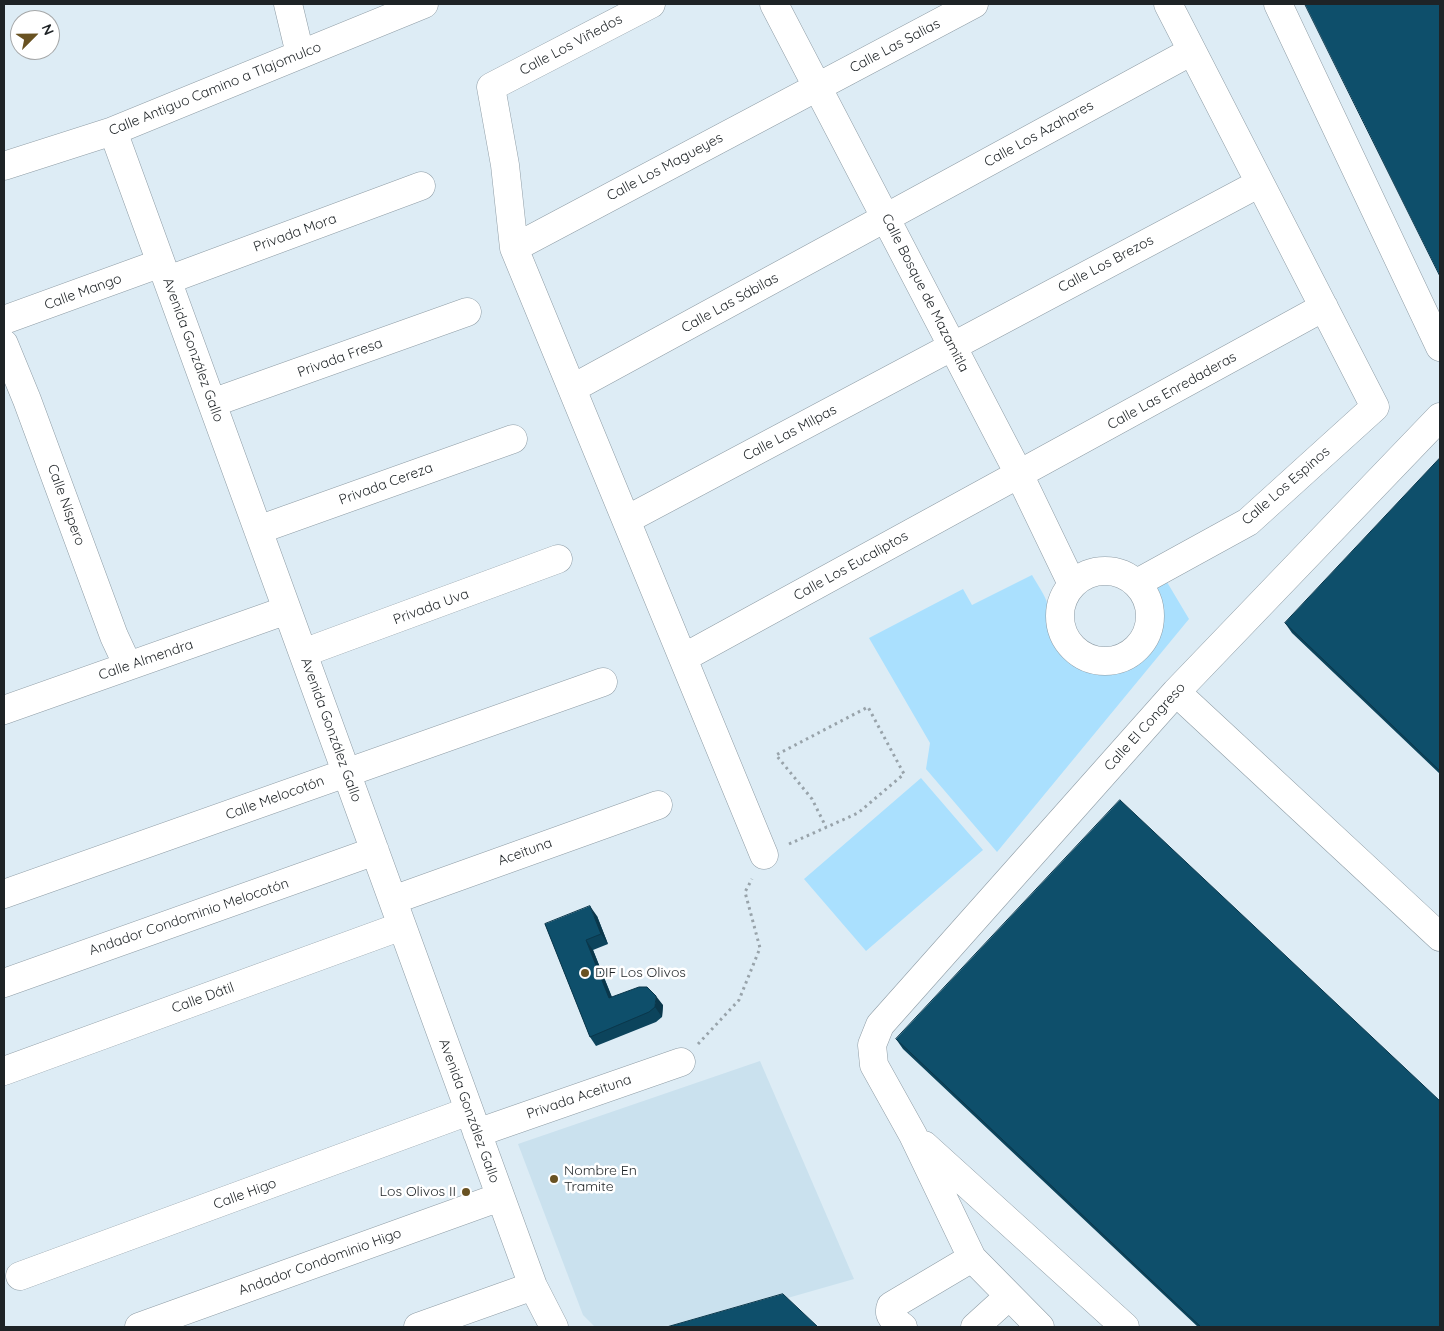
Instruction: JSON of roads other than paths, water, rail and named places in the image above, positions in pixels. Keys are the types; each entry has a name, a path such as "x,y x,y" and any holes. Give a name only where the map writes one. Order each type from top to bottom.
{"street":[{"path":"288,4 300,54"},
{"name":"Calle Antiguo Camino a Tlajomulco","path":"4,166 113,131 424,4"},
{"name":"Calle Los Viñedos","path":"514,248 505,165 491,87 650,4"},
{"name":"Calle Bosque de Mazamitla","path":"774,4 1019,474 1072,584"},
{"name":"Calle Las Salias","path":"817,88 974,4"},
{"path":"1168,4 1324,307"},
{"path":"1278,4 1440,347"},
{"name":"Calle Los Azahares","path":"886,217 1192,51"},
{"name":"Calle Los Magueyes","path":"514,248 817,88"},
{"name":"Avenida González Gallo","path":"113,131 500,1197 533,1286 554,1327"},
{"name":"Calle Los Brezos","path":"952,346 1260,183"},
{"name":"Privada Mora","path":"165,272 421,186"},
{"name":"Calle Las Sábilas","path":"573,388 886,217"},
{"path":"514,248 628,519 764,855"},
{"name":"Calle Mango","path":"4,320 165,272"},
{"name":"Calle Las Enredaderas","path":"1019,474 1324,307"},
{"name":"Calle Los Espinos","path":"1137,583 1248,522 1375,407 1324,307"},
{"name":"Privada Fresa","path":"212,404 467,312"},
{"name":"Calle Níspero","path":"4,344 128,666"},
{"name":"Calle Las Milpas","path":"628,519 952,346"},
{"name":"Calle El Congreso","path":"913,1135 879,1076 872,1053 874,1034 880,1025 1176,692 1440,417"},
{"name":"Privada Cereza","path":"258,530 514,439"},
{"name":"Calle Los Eucaliptos","path":"683,658 1019,474"},
{"name":"Privada Uva","path":"303,653 558,560"},
{"path":"1105,570 1122,574 1137,583 1147,598 1151,617 1148,633 1138,648 1123,659 1105,662 1088,659 1074,650 1063,634 1059,617 1062,599 1072,584 1087,574 1105,570"},
{"name":"Calle Almendra","path":"4,710 288,610"},
{"name":"Calle Melocotón","path":"4,894 603,682"},
{"path":"1176,692 1440,937"},
{"name":"Aceituna","path":"392,900 658,804"},
{"name":"Andador Condominio Melocotón","path":"4,983 375,852"},
{"name":"Calle Dátil","path":"4,1070 402,926"},
{"name":"Privada Aceituna","path":"473,1122 681,1062"},
{"name":"Calle Higo","path":"20,1276 473,1122"},
{"path":"913,1135 972,1258 1008,1297 1040,1327"},
{"path":"913,1135 1125,1327"},
{"name":"Andador Condominio Higo","path":"139,1327 500,1197"},
{"path":"903,1327 891,1316 889,1310 891,1306 972,1258"},
{"path":"418,1327 533,1286"},
{"path":"975,1327 1008,1297"}],"place":[{"name":"DIF Los Olivos","path":"585,973"},
{"name":"Nombre En Tramite","path":"554,1179"},
{"name":"Los Olivos II","path":"466,1192"}]}
